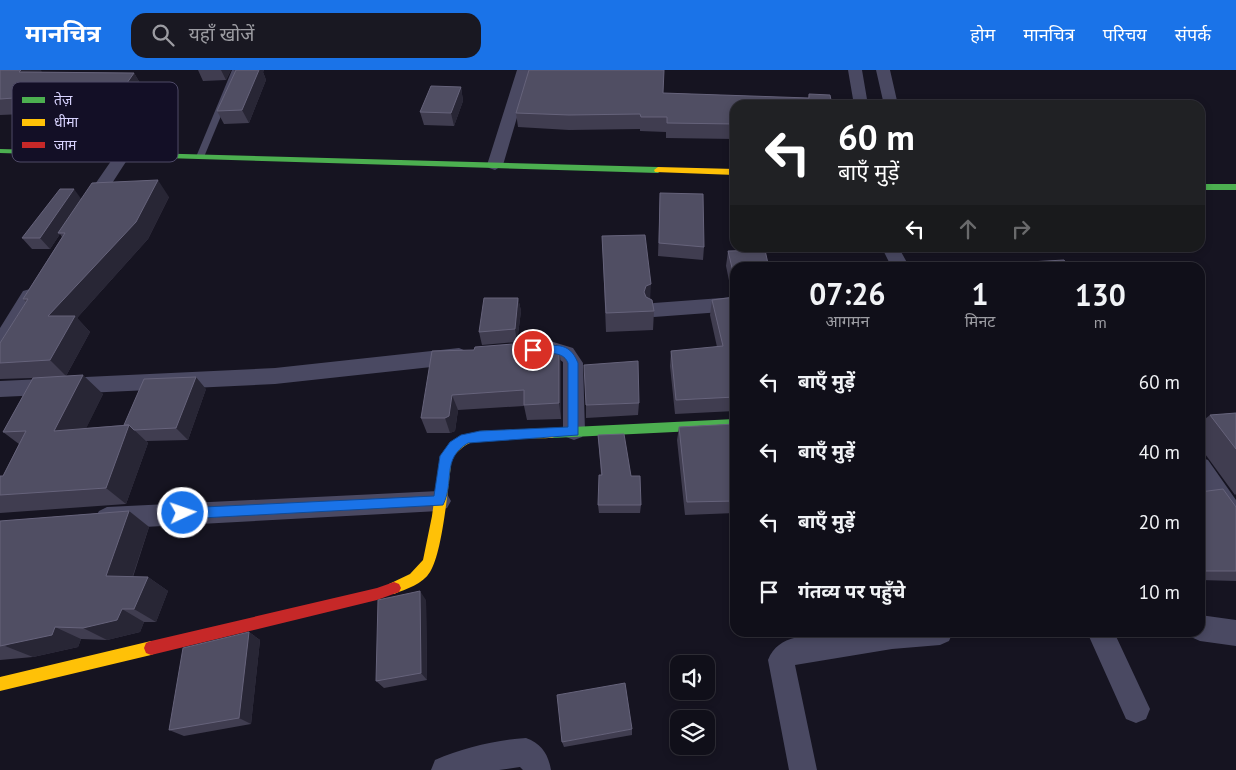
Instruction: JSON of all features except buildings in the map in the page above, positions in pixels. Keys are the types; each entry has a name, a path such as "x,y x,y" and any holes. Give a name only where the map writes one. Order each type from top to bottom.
{"main road":[{"path":"178,156 730,172"},
{"path":"1205,187 1236,187"},
{"path":"0,684 378,594 410,582 425,569 433,550 446,456 454,445 465,438 730,424"}],"street":[{"path":"495,165 524,70"},
{"path":"855,70 859,100"},
{"path":"883,70 890,100"},
{"path":"79,221 118,162"},
{"path":"0,344 41,280"},
{"path":"654,310 730,304"},
{"path":"513,351 551,348 563,350 570,355 573,363 574,431"},
{"path":"0,389 275,376 476,354"},
{"path":"1205,474 1236,519"},
{"path":"86,520 439,501"},
{"path":"1205,629 1236,633"},
{"path":"803,770 781,660 788,653 795,651 874,637"},
{"path":"1102,637 1136,710"},
{"path":"445,770 508,753 526,752 535,761 537,770"}],"lane":[{"path":"200,157 236,70"}],"traffic: fast":[{"path":"0,151 12,151"},
{"path":"178,156 658,170"},
{"path":"1205,187 1236,187"},
{"path":"552,433 730,424"}],"traffic: slow":[{"path":"658,170 730,172"},
{"path":"394,588 415,578 425,569 429,561 438,516 446,456 453,448 465,440 480,436 552,433"},
{"path":"0,684 151,648"}],"traffic: jam":[{"path":"151,648 377,594 394,588"}],"route":[{"path":"183,513 439,501 446,456 454,445 465,438 574,431 573,363 570,355 563,350 551,348 533,350"}]}
